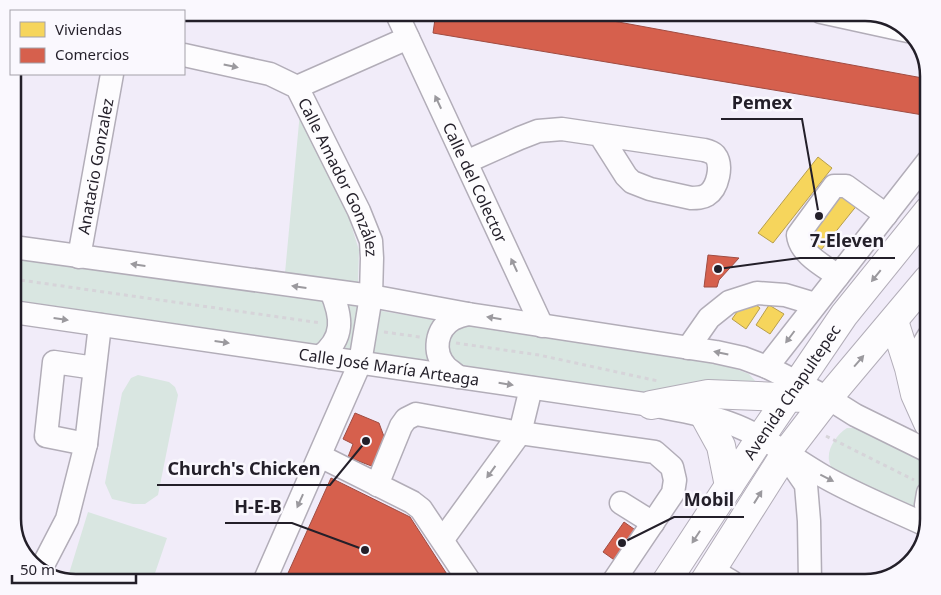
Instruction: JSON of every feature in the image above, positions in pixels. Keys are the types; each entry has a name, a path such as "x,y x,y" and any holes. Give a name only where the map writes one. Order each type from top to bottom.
{"main road":[{"name":"Avenida Chapultepec","path":"671,574 844,315 920,221"},
{"name":"Avenida Chapultepec","path":"718,574 785,454 828,398 920,289"},
{"path":"894,321 920,406"},
{"path":"651,405 708,394 793,391 828,398"},
{"path":"704,415 721,446 729,486"}],"street":[{"name":"Calle del Colector","path":"400,21 542,326"},
{"path":"862,21 888,27"},
{"path":"297,87 408,38"},
{"name":"Calle Amador González","path":"185,55 270,74 297,87 366,227 370,240 372,258 371,296 360,363 268,574"},
{"name":"Anatacio Gonzalez","path":"79,257 112,75"},
{"path":"466,162 538,131 562,129 704,150 716,156 719,173 710,192 700,198 692,198 638,185 626,176 600,135"},
{"path":"767,367 920,171"},
{"path":"838,276 802,249 798,236 834,186 846,186 886,215"},
{"path":"21,248 371,296 468,314 688,348 742,358 767,367 793,391"},
{"path":"320,357 328,351 336,338 339,326 338,308 331,292"},
{"path":"688,348 710,318 729,302 757,294 785,295 815,304"},
{"name":"Calle José María Arteaga","path":"21,313 651,405 704,415 730,424 761,437 785,454"},
{"path":"458,377 440,359 437,340 443,328 453,319 468,314"},
{"path":"44,563 67,519 86,444 100,325"},
{"path":"909,368 920,350"},
{"path":"86,444 46,436 54,362 95,368"},
{"path":"443,539 520,433 531,388"},
{"path":"828,398 854,415 920,447"},
{"path":"377,485 401,426 411,416 422,414 520,433 655,452 672,467 675,486 673,493 618,574"},
{"path":"785,454 825,477 920,522"},
{"path":"785,454 806,484 810,574"},
{"path":"320,456 412,502 421,509 465,574"},
{"path":"621,503 653,522"}],"path":[{"path":"806,426 920,486"}],"shaded area":[{"path":"300,112 347,212 359,250 358,283 285,273"},
{"path":"21,257 307,298 434,320 427,365 21,308"},
{"path":"462,326 726,365 749,374 757,383 657,393 636,393 469,371 448,356 450,333"},
{"path":"138,375 169,382 175,387 178,395 158,495 145,504 133,504 112,499 105,483 122,393 131,378"},
{"path":"847,428 857,428 920,456 920,512 835,472 829,460 830,448"},
{"path":"88,512 167,538 155,574 69,573"}],"building: Viviendas":[{"path":"818,157 832,168 773,243 758,233"},
{"path":"843,192 858,204 821,250 805,239"},
{"path":"747,298 760,308 746,329 732,319"},
{"path":"769,305 784,314 770,334 756,325"}],"building: Comercios":[{"path":"435,21 613,21 920,78 920,114 433,33"},
{"path":"708,255 739,258 719,280 717,287 704,287"},
{"path":"355,413 379,423 386,442 374,467 348,457 353,444 343,439"},
{"path":"331,478 410,517 447,574 288,574"},
{"path":"624,522 641,534 620,564 603,552"}],"place":[{"name":"Pemex","path":"819,216"},
{"name":"7-Eleven","path":"718,269"},
{"name":"Church's Chicken","path":"366,441"},
{"name":"Mobil","path":"622,543"},
{"name":"H-E-B","path":"365,550"}]}
